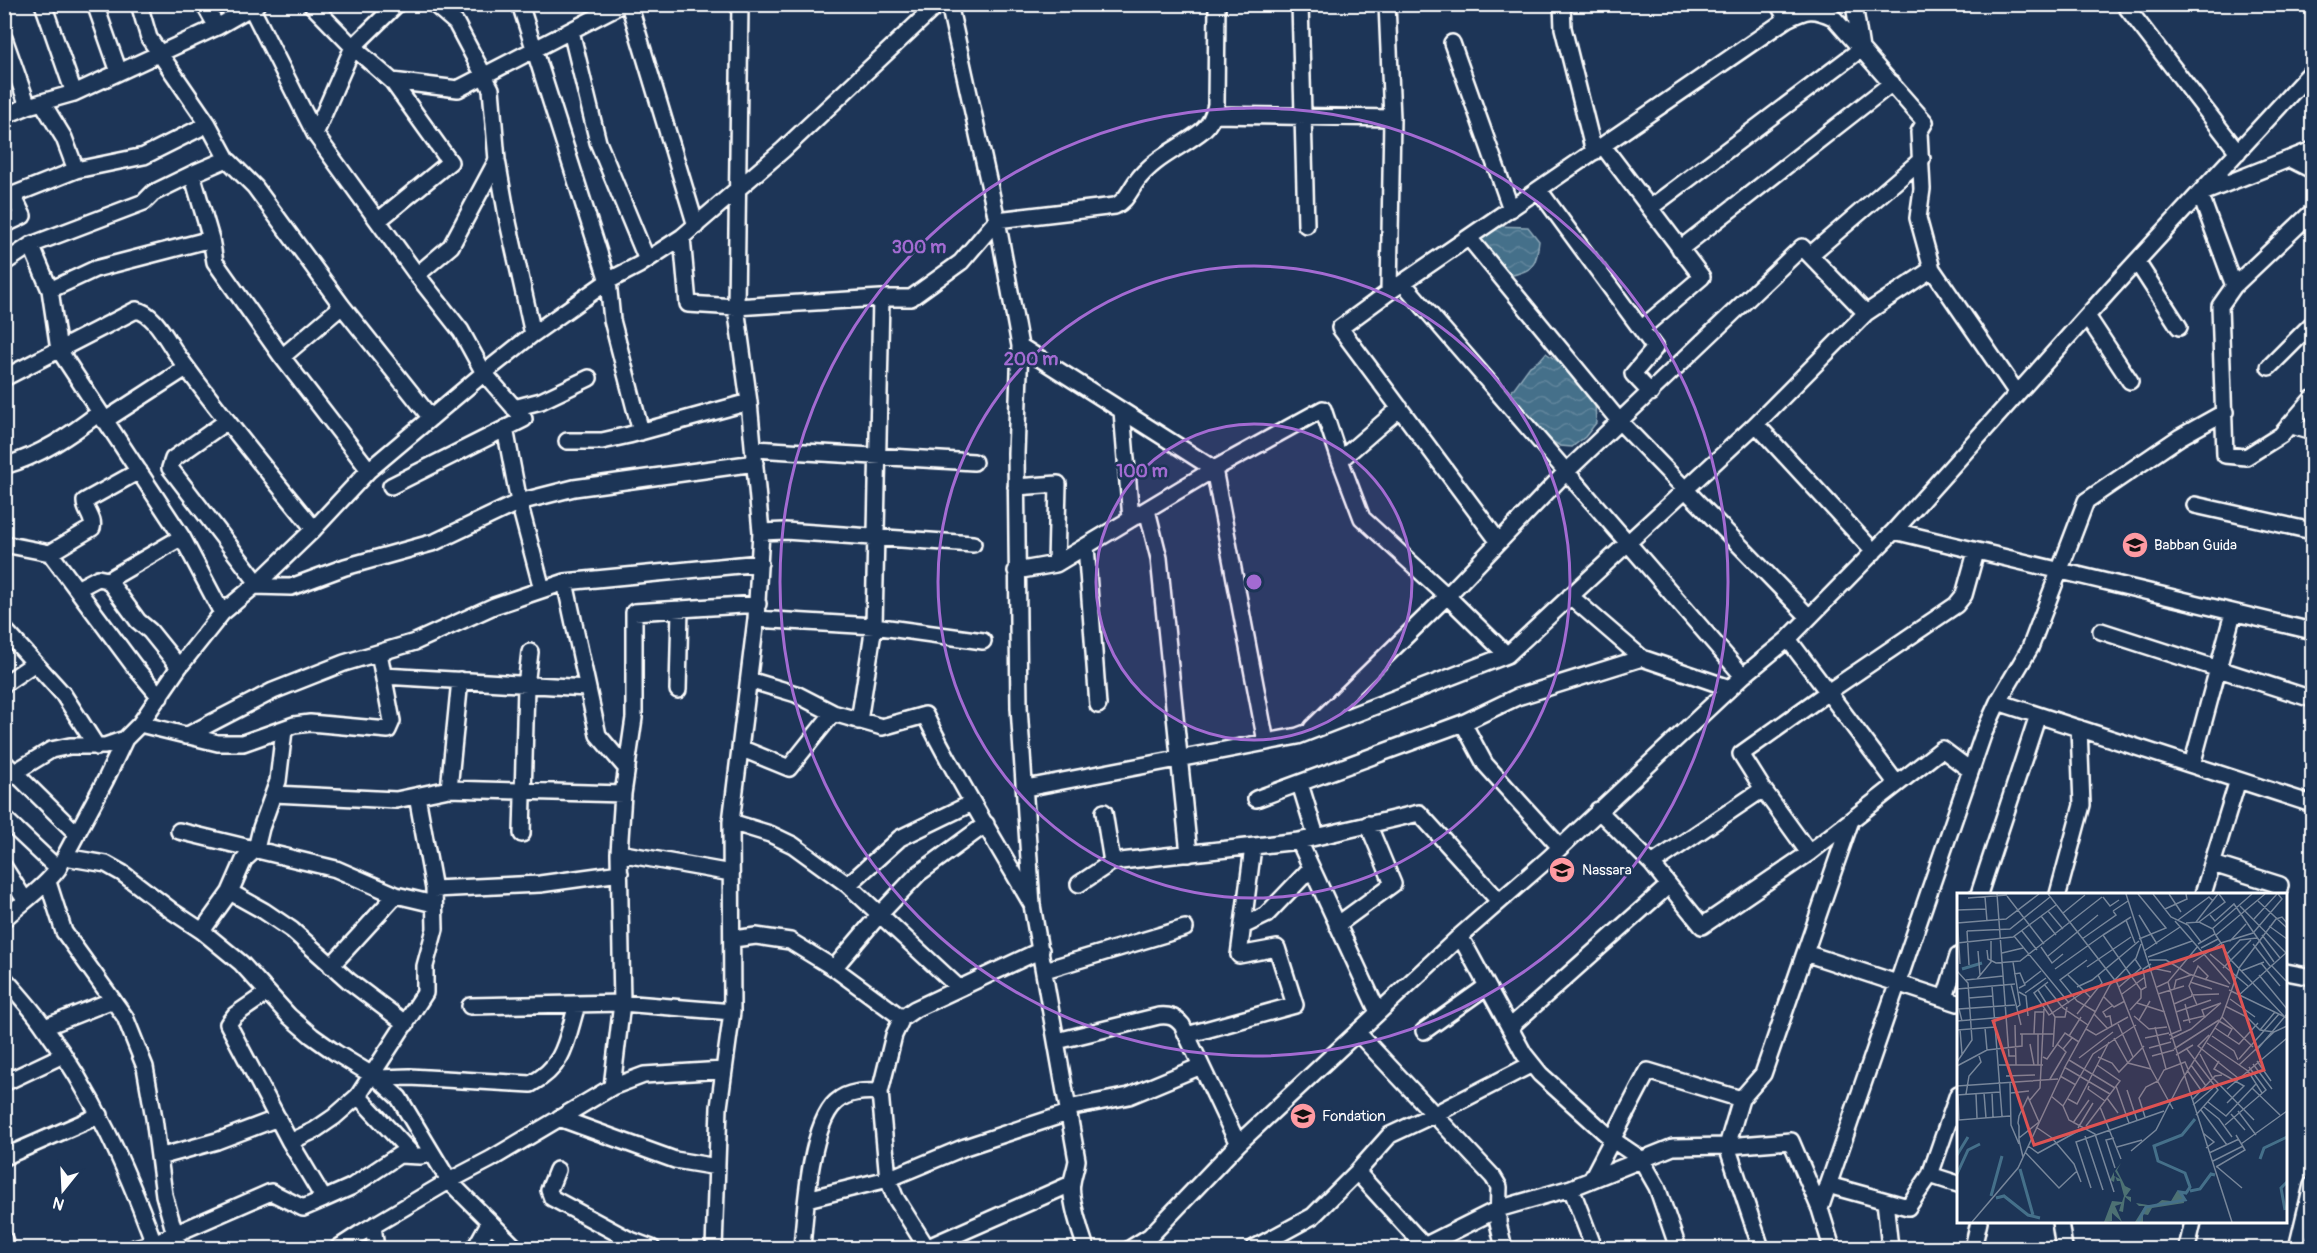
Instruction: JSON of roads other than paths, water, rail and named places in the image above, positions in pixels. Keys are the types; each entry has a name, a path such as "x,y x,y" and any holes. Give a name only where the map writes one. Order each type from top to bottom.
{"street":[{"path":"43,4 74,93"},
{"path":"94,4 119,72"},
{"path":"140,4 149,38 208,124 227,159 255,187 342,306 431,418"},
{"path":"204,4 218,27"},
{"path":"311,4 353,47 392,81 450,162 379,220"},
{"path":"315,134 353,47 397,4"},
{"path":"434,4 456,23 491,89 497,160 533,334"},
{"path":"520,4 608,280 610,310 641,432"},
{"path":"392,81 458,90 622,4"},
{"path":"629,4 696,226"},
{"path":"714,1248 719,1107 732,1012 731,822 757,611 761,532 749,402 736,307 740,4"},
{"path":"4,919 48,882 62,863 125,739 140,724 179,667 222,613 314,529 369,470 533,334 608,280 647,260 696,226 783,150 938,4"},
{"path":"949,4 997,220 1020,346 1016,571 1019,707 1032,905 1077,1160 1071,1184 1086,1248"},
{"path":"682,237 688,304 736,307 911,298 961,262 997,220 1114,206 1123,202 1137,181 1157,161 1204,129 1214,115 1216,105 1217,4"},
{"path":"1300,4 1306,225"},
{"path":"1387,4 1392,118 1389,292"},
{"path":"1562,4 1563,28 1599,149 1650,208 1702,277 1641,329"},
{"path":"1778,4 1787,19"},
{"path":"1854,4 1861,49"},
{"path":"2124,4 2238,153"},
{"path":"4,116 74,93 218,27 254,6 315,134 417,275 461,331 484,373 524,418 392,486"},
{"path":"1499,542 1340,328 1787,19 1808,9 1818,10 1833,17 1925,122 1919,132 1922,189 1918,218 1932,269 2017,393"},
{"path":"571,31 597,142 647,260"},
{"path":"4,38 35,104 64,138 76,170"},
{"path":"1452,43 1511,209"},
{"path":"1650,208 1861,49"},
{"path":"1131,1248 1150,1236 1238,1144 1378,1012 1560,847 1743,676 1788,639 1894,531 2087,316 2313,71"},
{"path":"1680,249 1892,83"},
{"path":"1214,115 1392,118"},
{"path":"4,225 23,216 9,195 76,170 144,156 208,124"},
{"path":"2200,194 2313,150"},
{"path":"4,264 32,245 144,202 153,193 227,159"},
{"path":"1810,255 1922,159"},
{"path":"2290,159 2313,170"},
{"path":"417,275 451,246 497,160"},
{"path":"192,174 211,239 215,262 282,357 369,470"},
{"path":"1539,190 1655,348 1633,374 1651,393"},
{"path":"2200,194 2234,286"},
{"path":"2313,212 2234,286 2220,306 2225,455 2246,457 2281,435 2313,399"},
{"path":"1469,238 1620,422 1809,617"},
{"path":"50,290 95,268 211,239"},
{"path":"32,245 50,290 58,350 182,537 222,613"},
{"path":"1308,732 1448,596 1566,472 1802,247 1866,313"},
{"path":"2137,262 2179,327"},
{"path":"1026,788 1308,732 1507,655 1756,424 1866,313 1932,269"},
{"path":"1403,283 1743,676"},
{"path":"859,721 874,626 881,298"},
{"path":"282,357 342,306"},
{"path":"4,378 136,310 142,311 314,529"},
{"path":"2087,316 2130,381"},
{"path":"2269,367 2313,324"},
{"path":"1020,346 1214,469 1266,742"},
{"path":"4,466 19,462 64,441 186,368"},
{"path":"514,408 541,400 589,378"},
{"path":"567,441 602,441 749,402"},
{"path":"1340,460 1400,408"},
{"path":"1016,571 1056,564 1214,469 1323,409 1362,518 1448,596 1507,655"},
{"path":"1122,411 1131,519"},
{"path":"1820,1209 1983,735 1998,702 2030,648 2085,501 2180,437 2224,412"},
{"path":"227,421 173,459 170,468 256,584 291,587 345,567 435,542 519,502 581,486 754,456 878,457 974,462"},
{"path":"1756,424 1874,552"},
{"path":"2289,425 2313,432"},
{"path":"506,428 519,502 542,589"},
{"path":"4,544 50,553 92,528 93,522 85,501 140,471"},
{"path":"1016,487 1058,484 1056,564"},
{"path":"2195,505 2313,531"},
{"path":"1147,510 1159,558 1189,854"},
{"path":"1894,531 2313,631"},
{"path":"761,532 973,544"},
{"path":"77,589 98,578 108,580 182,537"},
{"path":"1086,546 1098,705"},
{"path":"1809,853 1741,754 1956,604 1964,595 1976,552"},
{"path":"50,553 134,666 160,697"},
{"path":"186,736 273,691 344,663 415,642 494,606 565,582 760,563"},
{"path":"108,580 138,621 179,667"},
{"path":"565,582 598,735 627,769"},
{"path":"1570,596 1642,658 1730,688"},
{"path":"612,1087 622,1003 619,853 623,794 634,718 634,612 680,609 757,611 983,641"},
{"path":"678,690 680,609"},
{"path":"2192,765 2220,669 2233,613"},
{"path":"4,629 66,698 97,747"},
{"path":"2101,631 2313,699"},
{"path":"1788,639 1897,784"},
{"path":"522,834 526,686 530,652"},
{"path":"140,724 218,744 243,743 294,725 310,723 388,730 392,721 379,653"},
{"path":"1256,799 1463,723 1517,697 1642,658"},
{"path":"4,684 35,663"},
{"path":"384,676 587,688"},
{"path":"749,680 796,694 834,713 882,726 926,716 972,803 1032,905"},
{"path":"448,789 460,681"},
{"path":"1998,702 2313,804"},
{"path":"740,748 789,768 834,713"},
{"path":"1979,893 2038,715"},
{"path":"1463,723 1485,764 1560,847"},
{"path":"2058,893 2082,805 2079,728"},
{"path":"202,931 230,892 244,860 256,849 278,781 284,730"},
{"path":"77,834 10,767 51,750 70,746 97,747 125,739"},
{"path":"1598,810 1652,864 1701,926 1809,853 1942,749 1971,770"},
{"path":"2203,893 2238,780"},
{"path":"1300,784 1316,836"},
{"path":"274,794 396,800 448,789 623,794"},
{"path":"1652,864 1763,789"},
{"path":"290,1142 315,1130 358,1096 374,1077 425,993 424,966 435,929 434,897 417,796"},
{"path":"848,885 900,838 972,803"},
{"path":"1104,812 1112,862"},
{"path":"1079,884 1112,862 1299,841 1419,813 1499,901"},
{"path":"4,818 62,863 106,864 202,931 241,963 267,993 312,1036 374,1077 399,1098 449,1181 516,1248"},
{"path":"1761,1248 1727,1146 1741,1099 1763,1074 1851,820"},
{"path":"731,822 770,834 793,845 848,885 959,988"},
{"path":"834,968 918,874 986,824"},
{"path":"1338,925 1393,884 1368,824"},
{"path":"179,831 336,869 396,895 434,897 620,873"},
{"path":"1299,841 1378,1012"},
{"path":"1187,1035 1295,1005 1277,948 1239,955 1253,847"},
{"path":"619,853 731,873"},
{"path":"2213,864 2280,885 2278,893"},
{"path":"4,867 25,900"},
{"path":"1244,926 1266,915 1311,868"},
{"path":"48,882 64,932 126,1017 145,1067 164,1195 177,1241"},
{"path":"1510,1027 1668,886"},
{"path":"230,892 292,930 331,966 406,1024"},
{"path":"331,966 396,895"},
{"path":"1045,970 1185,928"},
{"path":"733,939 756,936 790,941 834,968 902,1018"},
{"path":"1460,936 1510,1027 1540,1074 1613,1140 1641,1159 1657,1187 1678,1248"},
{"path":"1041,950 915,1009 902,1018 894,1035 880,1092 888,1179 896,1197 927,1248 1071,1184"},
{"path":"1805,953 1952,1001 1957,969"},
{"path":"2287,972 2313,977"},
{"path":"4,978 45,1027 100,1114 131,1182 154,1244"},
{"path":"1424,1031 1487,986"},
{"path":"267,993 235,1015 228,1024 290,1142 324,1199"},
{"path":"45,1027 113,1000"},
{"path":"470,1006 622,1003 732,1012"},
{"path":"374,1077 531,1084 546,1076 555,1066 563,1051 577,1005"},
{"path":"1057,1041 1159,1016 1169,1016 1182,1025 1238,1144"},
{"path":"1357,1032 1493,1177 1499,1187 1498,1222 1504,1248"},
{"path":"4,1083 63,1054"},
{"path":"1260,1247 1314,1215 1390,1136 1532,1064"},
{"path":"807,1199 888,1179 965,1147 1068,1111 1128,1096 1201,1066"},
{"path":"338,1248 612,1087 644,1075 723,1070"},
{"path":"1591,1180 1648,1071 1741,1099"},
{"path":"802,1248 818,1131 826,1113 838,1100 855,1092 880,1092"},
{"path":"358,1096 412,1155"},
{"path":"1828,1185 1908,1208 1930,1174 1957,1101"},
{"path":"4,1156 100,1114"},
{"path":"159,1157 228,1138 278,1118"},
{"path":"559,1118 675,1160 717,1167"},
{"path":"1357,1172 1425,1247 1498,1209 1571,1188 1673,1147 1791,1141 1820,1209 1832,1248"},
{"path":"135,1248 177,1241 271,1192 303,1208 351,1187 399,1155 431,1154"},
{"path":"557,1170 549,1190 552,1198 628,1239 652,1248"},
{"path":"1930,1174 1957,1183"},
{"path":"2297,1248 2312,1187"},
{"path":"1571,1188 1594,1248"},
{"path":"1885,1201 1890,1248"},
{"path":"475,1248 489,1223"},
{"path":"1973,1248 1979,1223"},
{"path":"2059,1223 2064,1248"},
{"path":"2187,1248 2193,1223"},
{"path":"373,1226 376,1248"},
{"path":"4,1239 6,1248"}],"water":[{"path":"1494,226 1528,227 1539,241 1537,256 1532,266 1523,272 1508,276 1482,246 1482,236"},
{"path":"1546,353 1576,374 1595,403 1596,423 1585,437 1572,447 1560,446 1545,437 1511,392 1530,366"}],"place":[{"name":"Babban Guida","path":"2135,545"},
{"name":"Nassara","path":"1562,870"},
{"name":"Fondation","path":"1303,1116"}]}
